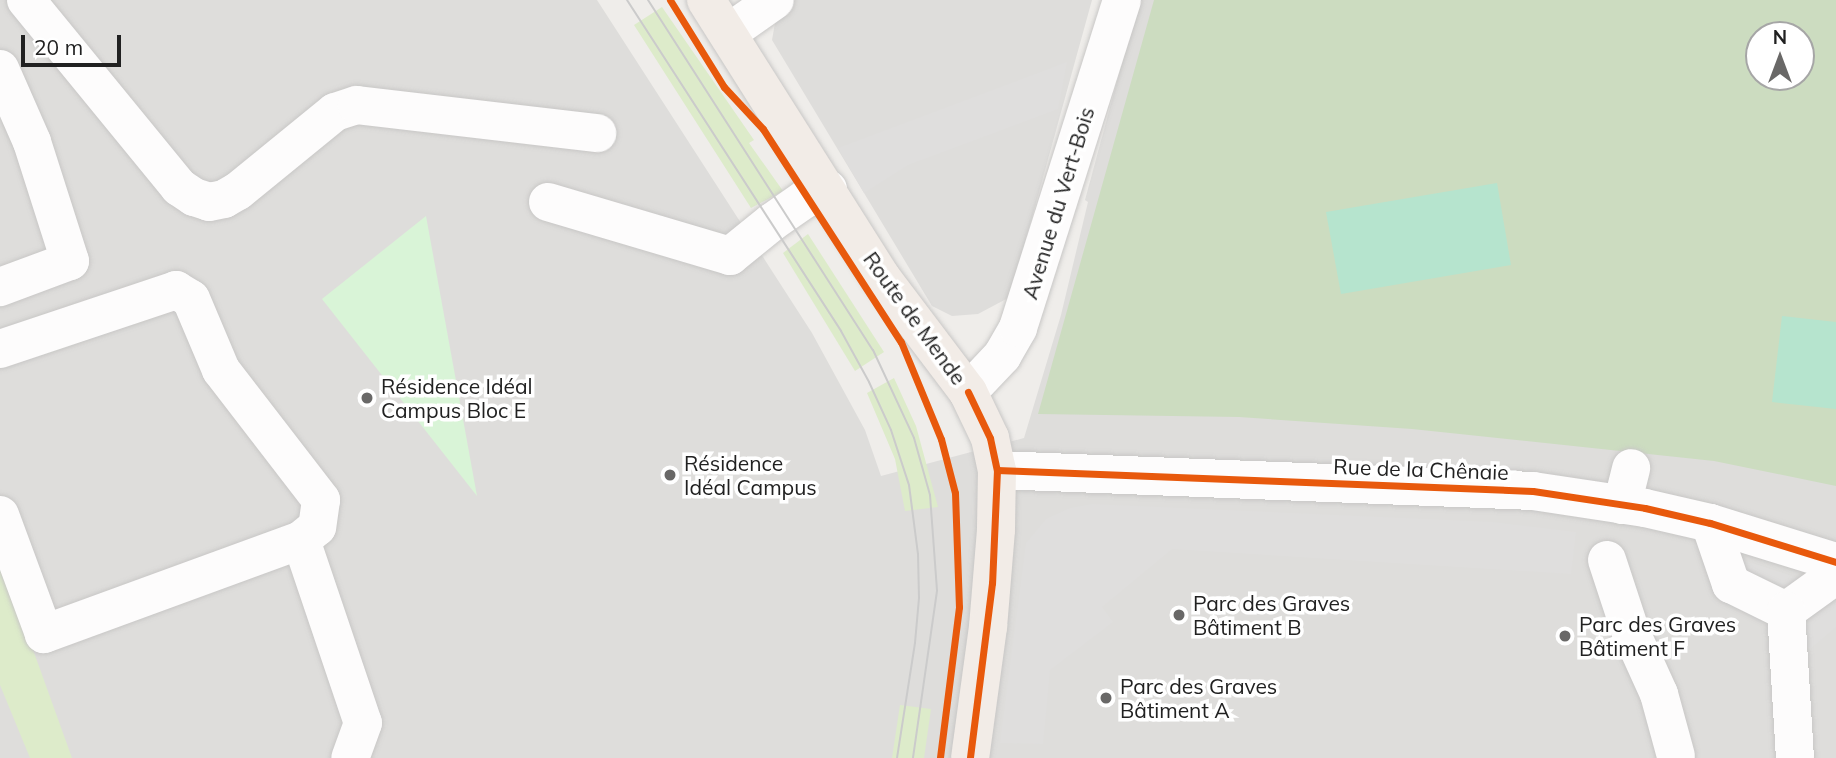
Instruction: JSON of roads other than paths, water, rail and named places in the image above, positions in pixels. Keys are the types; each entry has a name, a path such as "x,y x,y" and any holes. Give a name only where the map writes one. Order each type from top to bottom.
{"main road":[{"name":"Route de Mende","path":"706,0 828,189 881,277 968,392 990,438 997,470 991,594 970,758"}],"street":[{"path":"26,0 179,187 194,197 209,202 231,195 335,112 357,104 597,133"},
{"path":"728,33 775,0"},
{"name":"Avenue du Vert-Bois","path":"968,392 1002,356 1018,328 1122,0"},
{"path":"0,69 32,142 70,261 0,287"},
{"path":"548,202 730,256 772,222 806,199 828,189"},
{"path":"0,349 176,290 191,299 221,370 321,500 317,527 301,540 44,634 0,515"},
{"path":"1622,505 1630,468"},
{"name":"Rue de la Chênaie","path":"997,470 1533,491 1710,523 1836,562"},
{"path":"1710,523 1731,584 1786,611"},
{"path":"301,540 363,723 350,758"},
{"path":"1607,560 1630,630 1659,694 1676,756"},
{"path":"1786,611 1836,575"},
{"path":"1786,611 1796,758"}],"tram line":[{"path":"627,0 841,331 891,430 909,485 918,554 919,598 915,643 897,758"},
{"path":"648,0 873,350 914,438 930,495 937,591 913,758"}],"place":[{"name":"Résidence Idéal Campus Bloc E","path":"367,398"},
{"name":"Résidence Idéal Campus","path":"670,475"},
{"name":"Parc des Graves Bâtiment B","path":"1179,615"},
{"name":"Parc des Graves Bâtiment F","path":"1565,636"},
{"name":"Parc des Graves Bâtiment A","path":"1106,698"}]}
